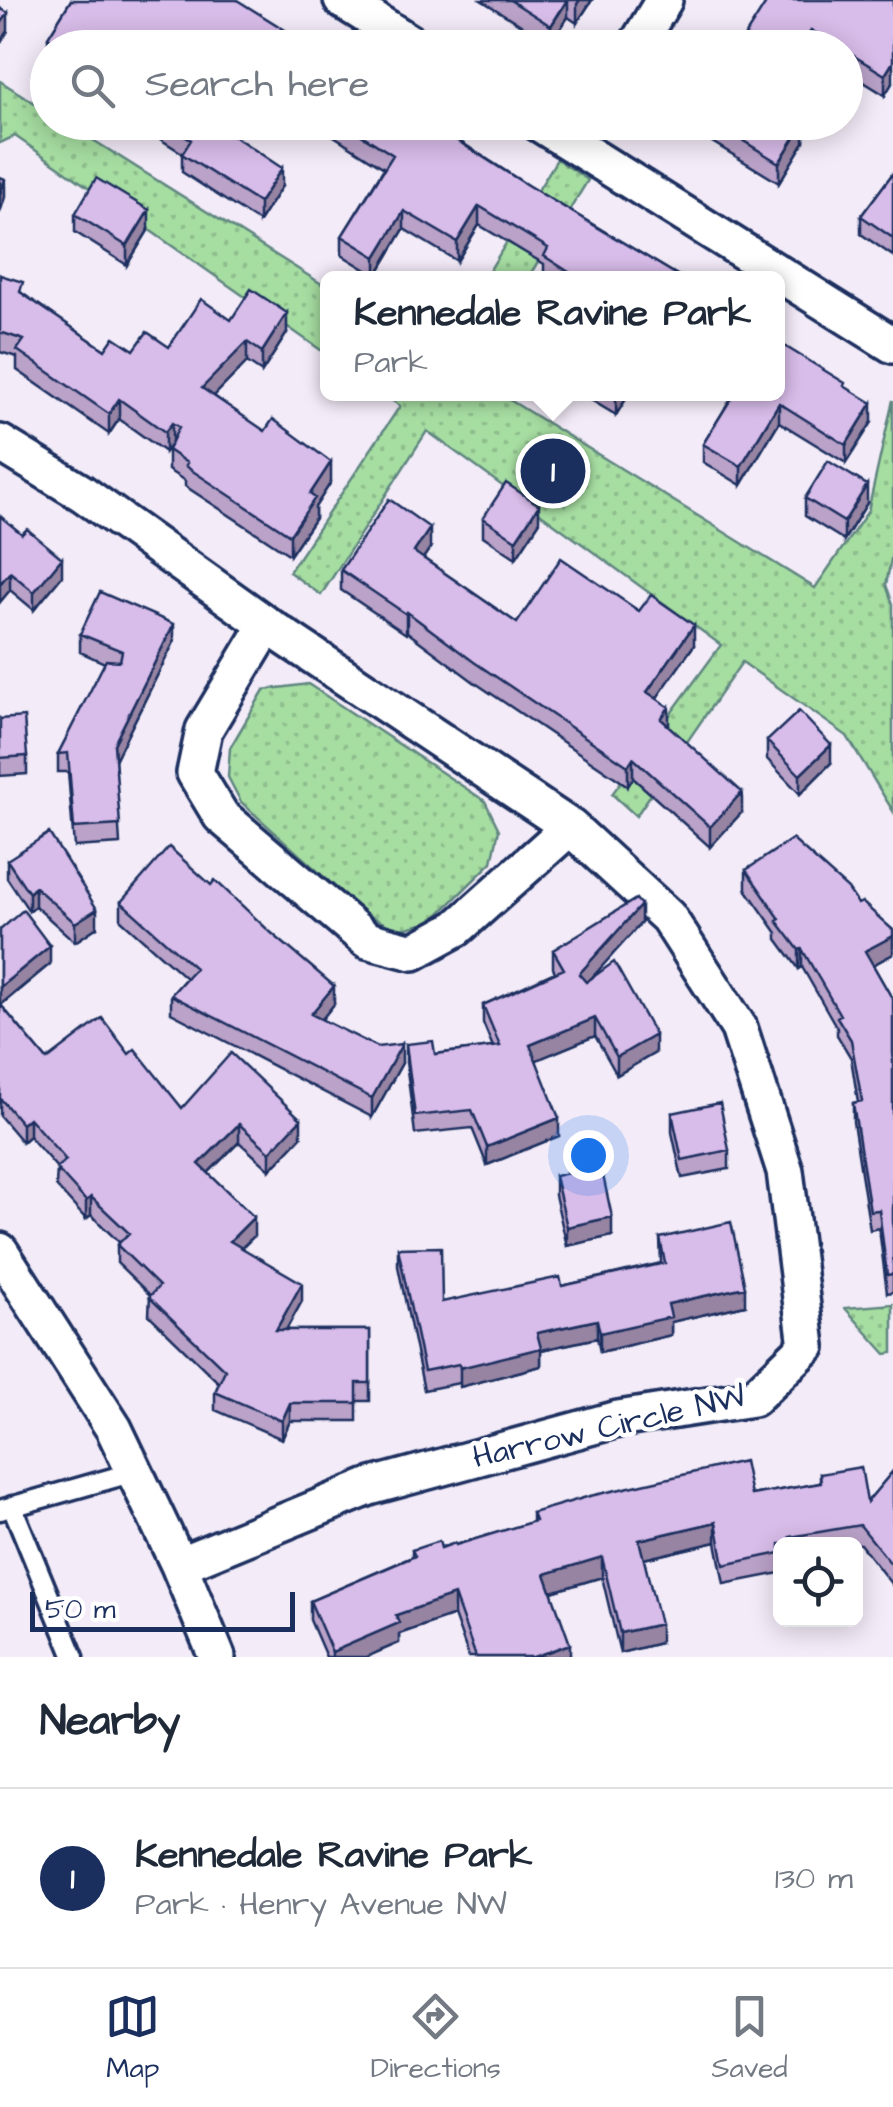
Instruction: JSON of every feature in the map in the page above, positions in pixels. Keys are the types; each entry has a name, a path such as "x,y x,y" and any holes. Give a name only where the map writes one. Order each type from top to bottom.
{"street":[{"path":"342,0 390,30"},
{"path":"646,30 664,0"},
{"path":"590,140 784,271"},
{"path":"785,272 893,345"},
{"name":"Harrow Circle NW","path":"0,443 82,493 267,625 570,827 668,918 740,1028 785,1170 808,1346 753,1398 618,1419 368,1488 179,1565"},
{"path":"267,625 204,730 195,773 221,816 367,940 413,952 457,928 570,827"},
{"path":"0,1252 114,1429 179,1565 217,1657"}],"lane":[{"path":"74,1657 6,1508 134,1472"}],"green space":[{"path":"0,81 30,100 30,140 93,140 320,283 320,349 15,136 0,143"},
{"path":"557,159 588,180 532,271 489,271"},
{"path":"893,400 893,549 886,585 893,604 893,811 847,736 742,662 636,816 612,794 721,645 427,431 321,595 289,572 400,406 393,401 511,401 815,588 868,511"},
{"path":"308,684 485,801 499,830 492,862 431,922 398,930 364,913 241,802 228,777 230,748 264,690"},
{"path":"893,1304 893,1353 886,1354 845,1308"}],"building":[{"path":"71,0 237,0 285,30 52,30"},
{"path":"510,0 567,0 551,26"},
{"path":"768,0 893,0 893,62 885,75 863,61 863,30 749,30"},
{"path":"0,8 8,13 0,25"},
{"path":"191,140 240,140 282,168 259,203 182,154"},
{"path":"369,140 456,140 670,271 567,271 544,256 548,248 479,206 457,242 404,211 376,257 342,236 393,155"},
{"path":"742,140 793,140 779,163"},
{"path":"893,173 893,238 861,216"},
{"path":"96,178 149,210 127,246 75,214"},
{"path":"0,275 23,282 20,292 105,350 114,337 134,350 147,332 169,347 201,299 231,320 251,289 287,313 262,352 247,342 202,388 265,431 273,419 331,462 310,494 315,498 290,535 185,466 187,463 168,450 179,427 172,423 165,432 119,399 109,414 17,350 24,340 0,332"},
{"path":"785,346 872,403 846,445 779,403 741,466 703,444 730,401 785,401"},
{"path":"828,461 867,485 844,522 805,498"},
{"path":"506,483 539,505 516,540 483,518"},
{"path":"389,499 430,528 414,552 517,623 561,558 639,611 651,595 694,625 647,692 669,707 661,719 742,792 710,827 633,758 628,766 341,570"},
{"path":"0,516 22,534 27,529 62,558 34,592 10,572 0,584"},
{"path":"100,592 174,624 114,744 120,825 74,828 68,753 58,754 106,660 120,661 122,651 80,634"},
{"path":"799,711 831,745 800,775 767,741"},
{"path":"24,717 27,756 0,758 0,719"},
{"path":"49,833 97,909 75,923 35,887 29,893 7,860"},
{"path":"792,839 848,889 858,904 862,902 893,930 893,936 865,951 893,1000 893,1274 887,1275 879,1210 870,1211 853,1103 862,1101 851,1040 802,949 777,921 780,919 746,870"},
{"path":"169,847 211,885 215,880 334,986 311,1014 377,1047 402,1044 372,1098 171,995 195,968 121,902"},
{"path":"636,899 641,905 579,974 586,982 614,962 655,1035 617,1057 595,1018 530,1045 559,1118 487,1147 472,1110 415,1116 406,1044 433,1041 435,1054 500,1046 483,1005 564,969 553,950"},
{"path":"23,910 50,946 0,987 0,930"},
{"path":"0,1004 47,1060 102,1018 129,1054 135,1049 182,1108 231,1053 301,1119 270,1152 239,1124 199,1164 254,1217 230,1241 302,1283 276,1330 370,1330 370,1383 357,1383 357,1403 290,1403 282,1421 215,1392 225,1370 149,1297 159,1286 117,1245 129,1233 91,1197 86,1201 56,1168 66,1160 29,1118 22,1124 0,1098"},
{"path":"720,1103 729,1150 682,1160 672,1113"},
{"path":"601,1166 612,1217 567,1227 555,1176"},
{"path":"731,1222 745,1287 668,1304 671,1317 600,1333 597,1320 537,1333 541,1348 460,1368 459,1364 424,1371 398,1248 441,1247 442,1302 560,1277 562,1286 665,1263 660,1238"},
{"path":"744,1461 751,1495 821,1483 820,1474 861,1467 867,1502 893,1471 893,1564 860,1525 773,1537 773,1554 724,1565 716,1522 639,1540 660,1624 620,1633 602,1557 545,1574 570,1644 533,1657 476,1657 454,1595 396,1615 399,1623 332,1652 310,1601 415,1556 412,1550 439,1541 441,1548 456,1545 535,1521 532,1513"}],"place":[{"name":"Kennedale Ravine Park","path":"553,471"}]}
